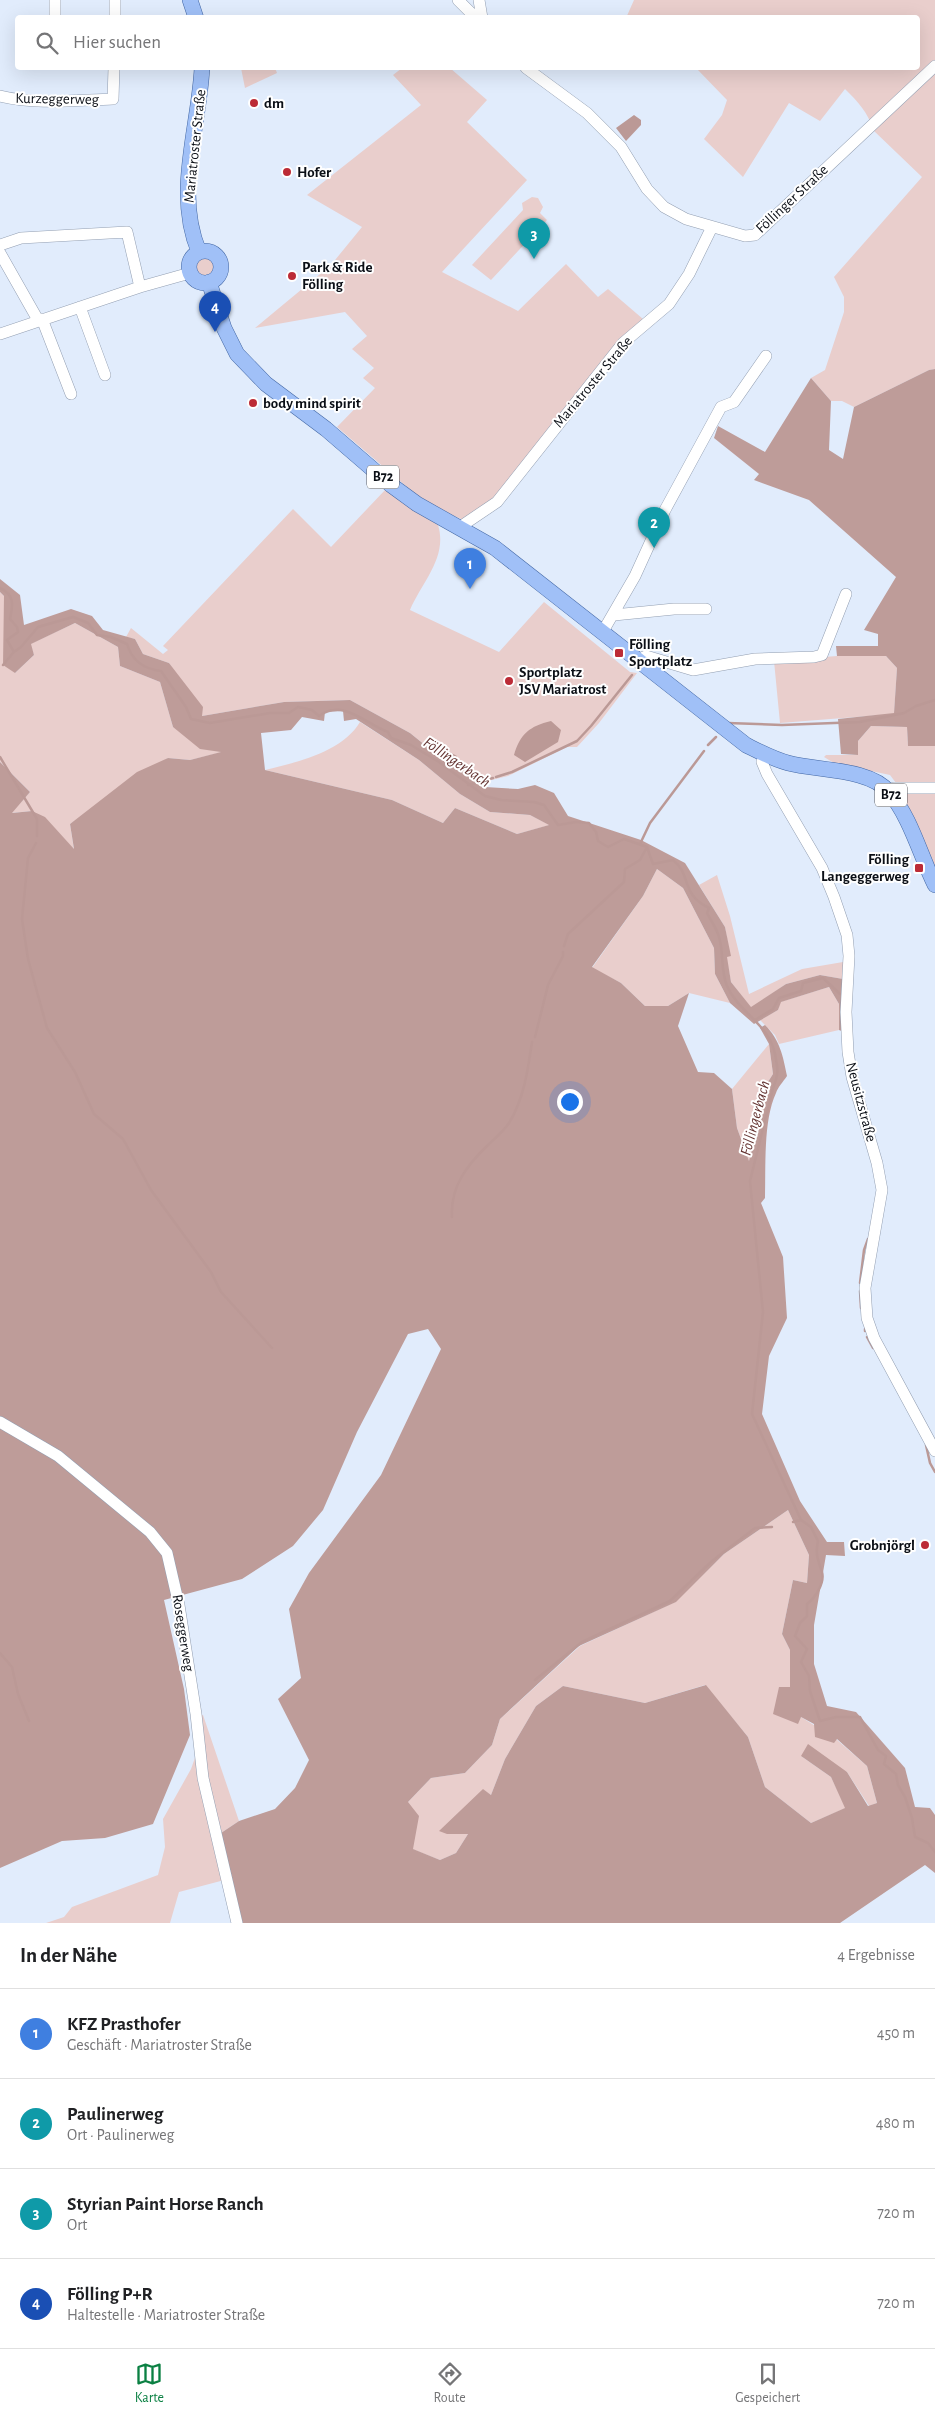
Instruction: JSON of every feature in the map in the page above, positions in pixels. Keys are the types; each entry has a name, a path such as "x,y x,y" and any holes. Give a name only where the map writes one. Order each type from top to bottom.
{"main road":[{"path":"190,0 195,15"},
{"name":"Mariatroster Straße","path":"199,252 188,217 188,192 202,70"},
{"path":"210,251 220,263 218,275 209,282 198,281 190,273 189,263 199,252 210,251"},
{"name":"B72","path":"209,282 224,328 237,354 247,366 276,392 326,429 417,504 495,548 729,733 765,755 798,765 864,776 879,783 888,790 901,811 935,885"}],"street":[{"path":"55,0 55,15"},
{"path":"115,0 115,15"},
{"path":"458,0 473,15"},
{"path":"480,0 482,15"},
{"name":"Föllinger Straße","path":"529,70 587,113 621,147 647,189 664,207 686,219 745,236 755,235 935,66"},
{"name":"Kurzeggerweg","path":"0,96 11,99 113,99 114,70"},
{"name":"Mariatroster Straße","path":"460,527 497,502 623,343 669,304 690,274 712,227"},
{"path":"0,245 21,238 126,232 140,287"},
{"path":"0,253 40,320 71,394"},
{"path":"0,334 140,287 190,273"},
{"path":"80,307 105,375"},
{"path":"602,633 635,576 665,510 720,407 734,402 766,356"},
{"path":"636,660 646,656 693,670 755,659 814,657 822,655 846,594"},
{"path":"614,615 674,609 706,609"},
{"name":"Neusitzstraße","path":"765,755 762,762 764,768 818,860 844,921 849,956 846,1012 848,1052 852,1077 877,1164 882,1190 866,1275 867,1318 874,1338 935,1451"},
{"path":"888,790 935,788"},
{"name":"Roseggerweg","path":"0,1422 58,1456 150,1532 167,1553 180,1605 203,1778 237,1923"}],"shaded area":[{"path":"634,0 935,0 935,369 929,370 854,407 842,401 831,401 811,378 825,370 844,312 844,297 834,277 922,177 873,130 865,113 845,89 820,121 789,103 743,177 704,139 722,115 727,100 698,70 920,70 920,15 627,15"},
{"path":"241,70 276,70 277,73 245,88"},
{"path":"399,70 452,70 487,100 467,122 527,180 442,272 518,311 566,264 598,297 608,289 650,325 623,350 544,450 470,523 432,506 414,493 337,427 375,388 363,378 374,368 352,349 367,336 345,312 255,328 331,265 362,227 307,195 421,105 393,75"},
{"path":"634,115 641,120 641,125 626,141 616,128"},
{"path":"532,197 538,198 543,207 540,213 547,220 491,280 472,265 523,210 522,203"},
{"path":"206,255 214,259 218,267 214,275 206,279 198,275 194,267 198,259"},
{"path":"935,369 935,746 908,746 907,727 871,726 858,741 858,755 841,754 838,719 894,713 897,668 886,656 837,656 836,646 878,646 878,634 864,630 896,577 809,500 754,480 759,474 714,438 718,426 765,452 811,378 831,401 829,450 843,459 854,407 929,370"},
{"path":"386,489 438,525 440,548 437,559 410,610 499,652 544,602 630,672 637,673 599,723 577,747 567,747 508,776 483,782 482,777 456,763 444,749 431,750 410,733 350,700 284,702 202,716 169,663 143,654 135,639 126,637 131,628 163,654 168,650 163,646 293,509 331,547"},
{"path":"0,579 20,595 24,625 71,609 92,616 103,630 135,639 143,654 169,663 203,707 202,716 284,702 350,700 410,733 431,750 444,749 457,756 457,763 482,777 485,787 518,789 535,785 554,793 568,816 641,840 685,863 725,927 731,956 727,957 731,982 751,1007 786,984 820,975 843,979 844,1032 839,1030 839,1004 829,987 781,1002 778,1010 754,1024 730,1003 715,974 714,948 683,888 657,869 643,896 592,967 621,983 645,1006 668,1006 689,993 678,1026 698,1072 714,1073 732,1089 737,1128 749,1161 766,1085 773,1074 769,1044 760,1028 765,1025 774,1036 780,1049 787,1076 777,1091 769,1117 766,1144 765,1198 761,1203 783,1257 787,1318 769,1356 762,1414 800,1501 827,1542 844,1542 845,1556 826,1555 814,1625 814,1664 827,1706 856,1712 905,1768 915,1807 930,1808 935,1815 935,1873 925,1865 840,1923 237,1923 232,1878 221,1833 239,1821 275,1809 295,1788 309,1760 278,1699 301,1678 289,1609 309,1573 381,1475 441,1349 428,1329 408,1334 357,1432 323,1510 293,1546 242,1579 164,1600 184,1689 190,1735 153,1824 105,1838 62,1841 0,1868 0,762 30,792 12,813 32,811 45,817 74,849 70,824 137,772 168,758 190,760 221,752 200,749 173,727 160,682 120,666 118,647 75,623 31,644 34,655 15,673 3,665 4,596 0,592","holes":["343,711 344,721 356,719 419,760 460,794 490,812 530,815 549,825 517,834 455,808 443,823 392,800 265,770 261,733 291,730 302,717 324,721 325,712","788,1510 809,1555 807,1583 793,1580 782,1634 790,1650 790,1687 779,1687 773,1714 798,1724 801,1717 814,1724 815,1737 834,1743 837,1739 867,1766 877,1803 868,1806 847,1772 808,1744 801,1756 831,1777 845,1808 811,1823 765,1787 748,1737 706,1685 645,1703 563,1686 536,1706 505,1759 491,1795 483,1789 439,1831 447,1834 468,1834 456,1853 440,1860 413,1849 419,1816 408,1802 431,1778 465,1773 492,1745 500,1719 579,1646 676,1602 724,1554"]},
{"path":"0,592 4,596 15,673 34,655 30,644 75,623 118,647 120,666 160,682 173,727 223,752 190,760 168,758 70,824 74,850 32,811 11,813 30,792 0,762"},
{"path":"837,656 886,656 897,668 894,714 780,723 774,661"},
{"path":"551,721 561,730 558,742 525,762 514,755 519,742 527,732 537,725"},
{"path":"360,722 419,760 460,794 490,812 530,815 550,825 517,834 455,808 443,823 392,800 265,770 305,759 331,748 342,741"},
{"path":"871,726 907,727 908,746 935,746 935,871 901,801 896,783 890,775 834,763 824,757 826,755 858,755 858,741"},
{"path":"657,869 683,888 714,948 715,974 730,1003 689,993 668,1006 645,1006 621,983 592,968 643,896"},
{"path":"717,875 730,916 749,994 802,969 843,962 843,979 820,975 786,984 751,1008 731,982 726,956 730,956 725,927 699,885"},
{"path":"829,987 839,1004 839,1030 779,1044 775,1035 760,1020 778,1010 780,1002"},
{"path":"769,1044 773,1074 766,1085 749,1162 737,1128 732,1089"},
{"path":"788,1510 809,1555 807,1583 793,1580 782,1634 790,1650 790,1687 801,1717 836,1739 867,1766 877,1803 869,1806 847,1772 801,1756 831,1777 846,1808 811,1823 765,1787 748,1737 705,1685 645,1703 563,1686 536,1706 505,1759 491,1795 483,1790 447,1834 468,1834 456,1853 440,1860 412,1849 414,1839 408,1802 431,1778 465,1773 492,1745 500,1719 580,1646 675,1602 724,1554"},
{"path":"203,1715 239,1821 221,1833 232,1878 179,1892 170,1923 46,1923 64,1917 72,1907 158,1875 165,1847 163,1819 191,1769 202,1738 199,1716"}],"waterway":[{"name":"Föllingerbach","path":"0,588 11,597 12,601 10,619 17,627 18,632 7,640 14,652 21,647 38,627 73,617 88,623 97,635 111,637 127,644 132,655 140,663 161,671 186,707 191,719 210,723 270,713 289,713 298,707 312,710 319,716 328,711 346,711 388,732 391,738 411,745 439,762 485,796 501,800 534,802 544,805 558,825 576,822 589,823 596,832 598,841 608,847 624,839 647,847 653,864 673,860 679,866 694,897 709,908 707,913 717,931 727,986 739,1004 767,1035 772,1044 777,1064 776,1079 750,1181 763,1312 752,1414 801,1520 811,1527 818,1541 817,1553 823,1576 816,1594 807,1604 807,1616 800,1623 795,1636 807,1649 801,1662 809,1676 810,1691 820,1721 836,1717 860,1717 878,1750 886,1756 884,1764 896,1774 898,1785 905,1797 912,1818 915,1837 928,1843 935,1852"},
{"path":"3,665 13,653"},
{"path":"496,777 512,772 577,741 632,675"},
{"path":"728,723 782,725 860,722 904,713 916,706 935,700"},
{"path":"708,745 716,737"},
{"path":"640,844 650,823 704,751"},
{"path":"0,757 37,819 37,836"},
{"path":"468,785 493,778"},
{"path":"36,843 28,858 22,919 28,959 47,1028 75,1072 94,1114 123,1139 151,1190 211,1272 221,1292 272,1348"},
{"path":"564,946 568,934 624,882 625,869 640,860 647,847"},
{"path":"535,1037 548,985 563,956 563,952"},
{"path":"755,1020 773,1009 779,998 801,991 803,983 823,978 840,994"},
{"path":"452,1217 454,1196 461,1177 473,1160 505,1129 514,1114 525,1084 532,1042"},
{"path":"860,1283 864,1250 868,1239"},
{"path":"860,1291 861,1308"},
{"path":"867,1337 873,1348"},
{"path":"926,1445 930,1463 935,1472"},
{"path":"793,1522 801,1520"},
{"path":"535,1680 582,1642 670,1601 712,1561 755,1528 772,1527"},
{"path":"0,1653 12,1667 18,1694 29,1721"}],"place":[{"name":"dm","path":"254,103"},
{"name":"Hofer","path":"287,172"},
{"name":"Styrian Paint Horse Ranch","path":"534,259"},
{"name":"Park & Ride Fölling","path":"292,276"},
{"name":"Fölling P+R","path":"215,332"},
{"name":"body mind spirit","path":"253,403"},
{"name":"Paulinerweg","path":"654,548"},
{"name":"KFZ Prasthofer","path":"470,589"},
{"name":"Fölling Sportplatz","path":"619,653"},
{"name":"Sportplatz JSV Mariatrost","path":"509,681"},
{"name":"Fölling Langeggerweg","path":"919,868"},
{"name":"Grobnjörgl","path":"925,1545"}]}
